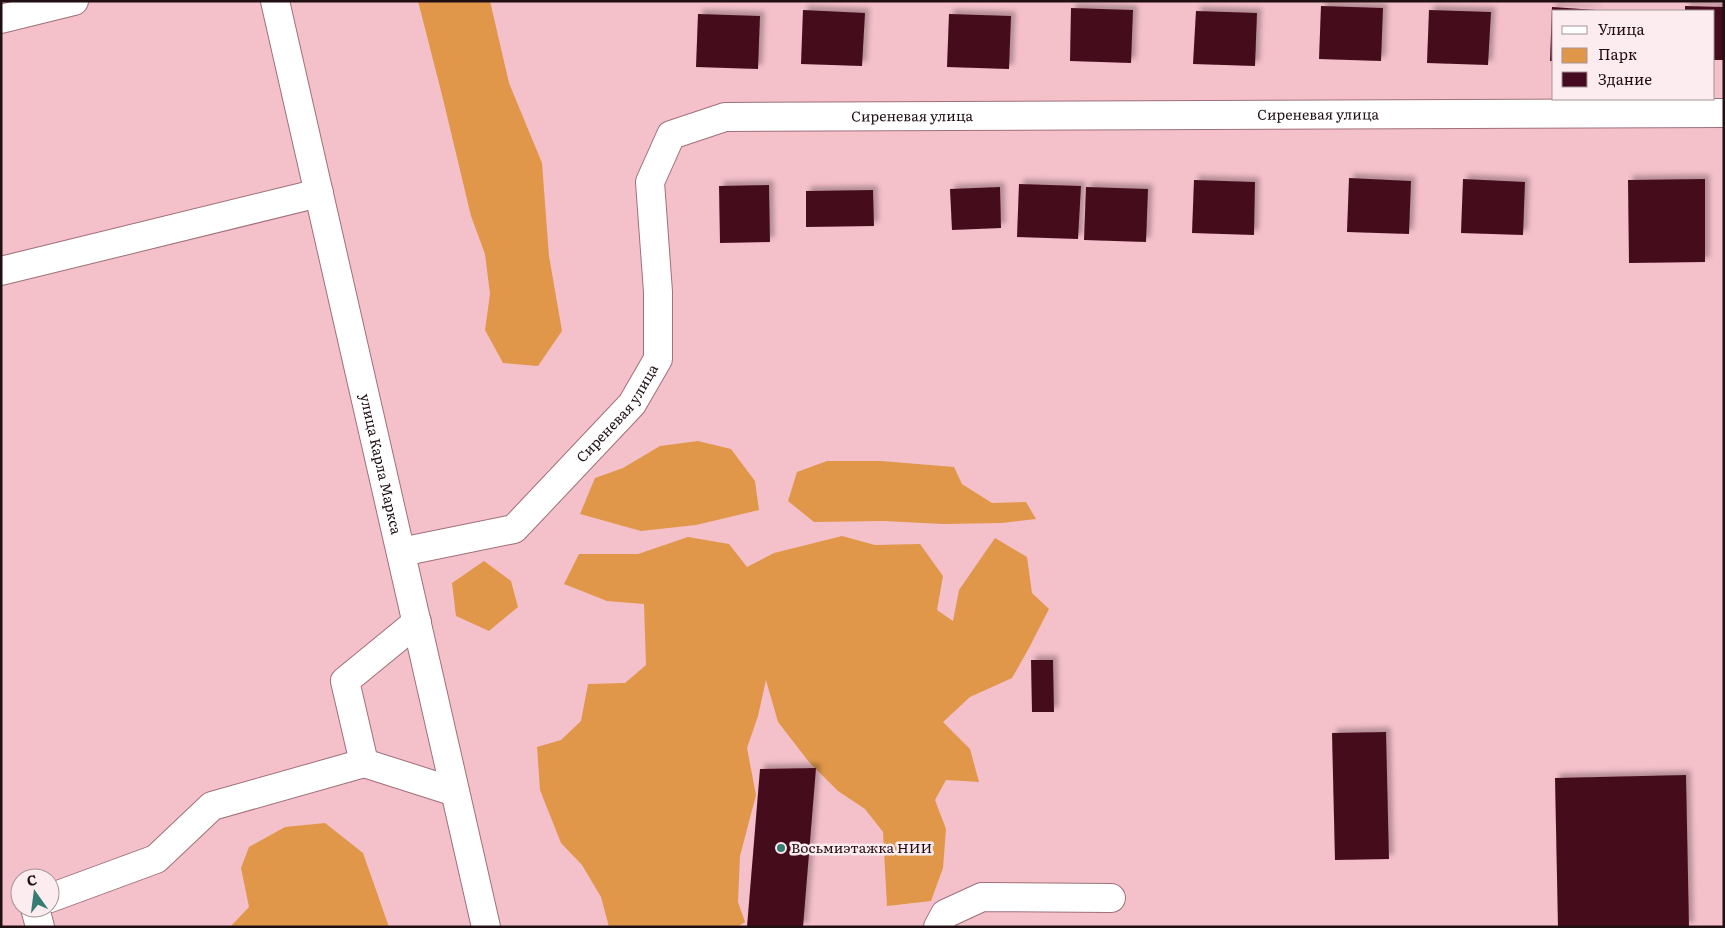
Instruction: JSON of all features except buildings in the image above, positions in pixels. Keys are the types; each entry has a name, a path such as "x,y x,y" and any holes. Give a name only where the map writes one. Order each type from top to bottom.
{"street":[{"path":"1,19 74,1"},
{"name":"улица Карла Маркса","path":"275,1 486,927"},
{"name":"Сиреневая улица","path":"401,552 514,529 632,404 658,359 658,292 650,182 671,135 725,117 1724,113"},
{"path":"1,271 319,193"},
{"path":"364,763 345,681 417,622"},
{"path":"60,894 156,859 212,806 364,763 456,792"},
{"path":"938,927 945,914 982,897 1111,898"}],"green space":[{"path":"418,1 490,1 509,83 542,163 549,256 562,331 538,366 503,363 485,330 490,294 485,254 471,216"},
{"path":"698,441 731,449 755,481 759,510 696,525 641,531 580,514 595,478 623,468 660,446"},
{"path":"827,461 881,461 954,467 962,484 992,503 1026,502 1036,519 1002,523 943,524 884,521 814,522 788,501 797,472"},
{"path":"842,536 875,545 920,544 943,576 937,610 953,621 959,590 995,538 1027,557 1032,593 1049,609 1012,678 970,697 943,722 970,749 979,782 946,780 935,800 946,829 943,868 931,901 887,906 883,832 865,809 838,791 809,762 778,722 766,680 758,716 747,748 756,795 740,856 738,902 745,922 737,927 609,927 601,897 582,865 561,843 540,790 537,747 561,740 581,721 588,684 625,683 646,665 644,604 607,601 564,584 579,554 638,554 688,537 729,544 747,567 774,553"},
{"path":"484,561 511,581 518,607 489,631 456,616 452,583"},
{"path":"325,823 363,853 389,927 230,927 249,907 241,868 249,847 285,827"}],"place":[{"name":"Восьмиэтажка НИИ","path":"781,848"}]}
